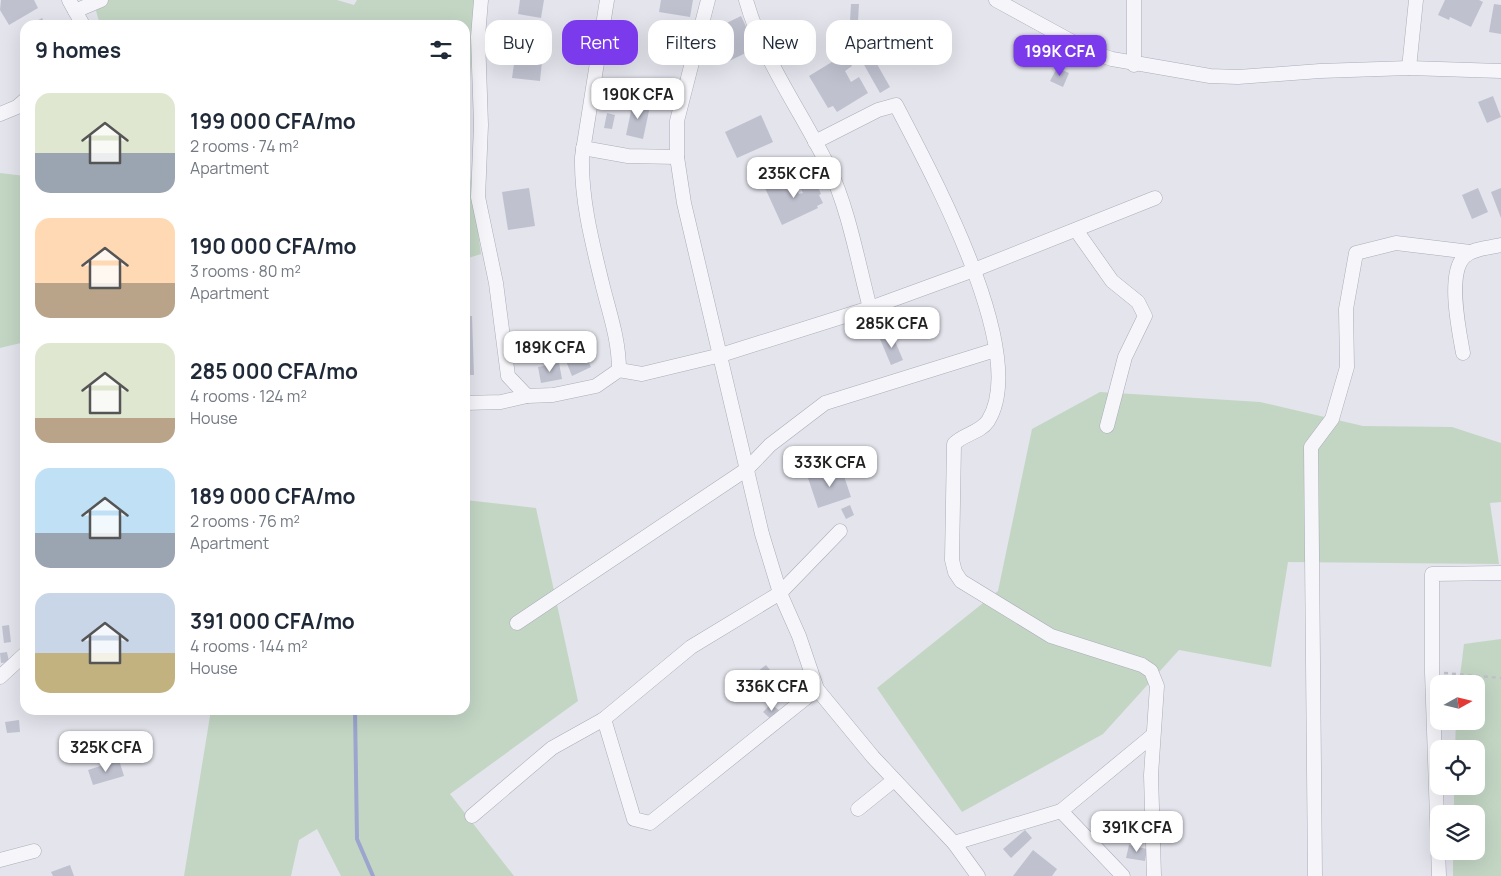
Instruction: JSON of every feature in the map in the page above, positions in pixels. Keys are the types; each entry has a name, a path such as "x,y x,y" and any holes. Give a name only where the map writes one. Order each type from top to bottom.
{"street":[{"path":"80,20 72,6 101,0"},
{"path":"482,0 478,37 480,125 478,197 480,217 496,283 508,376 526,396"},
{"path":"607,0 583,148 581,176 583,194 602,282 619,346 619,370"},
{"path":"708,0 677,121 677,157 684,203 762,534 780,593 799,636 817,689 894,780 954,843 978,876"},
{"path":"746,0 769,57 816,142 840,197 870,308"},
{"path":"996,0 1091,52 1134,65 1210,76 1238,77 1320,71 1409,68 1501,71"},
{"path":"1134,0 1134,65"},
{"path":"1409,68 1416,0"},
{"path":"0,114 20,104"},
{"path":"816,142 878,110 896,105 947,202 974,270 995,350 997,383 993,409 987,422 980,429 960,438 954,444 952,560 954,572 961,582 1050,636 1142,665 1151,670 1157,686 1152,736 1152,875"},
{"path":"583,148 636,157 677,157"},
{"path":"470,403 500,402 526,396 553,395 596,386 619,370 642,374 721,354 870,308 974,270 1155,198"},
{"path":"1076,230 1112,281 1138,302 1145,316 1125,357 1107,426"},
{"path":"1315,876 1311,446 1332,419 1347,367 1346,309 1356,253 1396,243 1470,252 1501,245"},
{"path":"1463,353 1455,292 1460,263 1470,252"},
{"path":"517,623 747,469 770,445 825,404 995,350"},
{"path":"472,816 552,748 604,719 691,647 780,593 840,531"},
{"path":"1439,876 1432,672 1432,574 1501,573"},
{"path":"0,677 20,659"},
{"path":"604,719 634,819 650,823 817,689"},
{"path":"954,843 1061,811 1152,736"},
{"path":"858,809 894,780"},
{"path":"1061,811 1122,876"},
{"path":"0,860 34,851"}],"path":[{"path":"1432,672 1501,678"}],"green space":[{"path":"93,0 337,0 354,5 357,0 475,0 470,82 470,20 99,20"},
{"path":"0,173 20,175 20,343 0,348"},
{"path":"470,176 481,254 470,257"},
{"path":"1100,392 1260,402 1363,426 1452,427 1501,443 1501,502 1490,503 1499,564 1288,562 1271,667 1179,650 1103,734 962,812 877,688 998,591 1032,429"},
{"path":"470,501 536,508 578,701 450,794 514,876 341,876 317,829 299,840 291,876 184,876 210,716 470,715"},
{"path":"1501,639 1501,876 1453,876 1453,860 1485,860 1485,805 1454,805 1454,795 1485,795 1485,740 1455,740 1456,730 1485,730 1485,675 1460,675 1464,644"}],"building":[{"path":"1,0 34,0 38,8 9,25 0,10"},
{"path":"520,0 544,0 541,18 518,14"},
{"path":"661,0 693,0 690,17 659,12"},
{"path":"1445,0 1479,0 1483,2 1471,27 1450,17 1449,20 1438,15"},
{"path":"851,4 859,4 858,20 850,20"},
{"path":"1494,4 1501,5 1501,34 1489,32"},
{"path":"741,16 744,22 744,54 734,59 734,20"},
{"path":"514,65 542,65 540,81 512,78"},
{"path":"827,65 851,65 845,71 851,82 859,77 868,93 837,112 833,106 828,108 809,76"},
{"path":"864,65 878,65 890,87 880,93"},
{"path":"1057,68 1069,73 1063,87 1050,81"},
{"path":"1493,96 1501,117 1487,123 1478,102"},
{"path":"633,102 650,106 643,139 626,135"},
{"path":"607,113 615,115 612,129 604,128"},
{"path":"761,115 773,142 737,158 725,132"},
{"path":"813,176 823,203 817,206 818,208 782,225 765,188 780,181 783,188 786,187 784,182 787,181 789,185 794,183 799,194 803,193 798,183"},
{"path":"529,188 535,226 508,230 502,192"},
{"path":"1478,188 1488,212 1472,219 1462,195"},
{"path":"1501,188 1501,218 1491,192"},
{"path":"470,316 472,316 474,375 470,375"},
{"path":"892,334 903,360 891,365 880,339"},
{"path":"581,343 591,367 572,376 562,351"},
{"path":"559,363 562,379 541,383 538,367"},
{"path":"841,467 851,497 818,508 808,478"},
{"path":"850,505 854,515 846,519 841,509"},
{"path":"9,625 11,642 4,643 2,626"},
{"path":"7,652 9,662 1,663 0,653"},
{"path":"766,665 783,686 766,701 748,679"},
{"path":"771,704 780,711 772,720 763,712"},
{"path":"19,720 20,732 7,733 5,722"},
{"path":"119,760 124,776 93,785 88,770"},
{"path":"1025,830 1032,838 1011,858 1003,849"},
{"path":"1129,845 1147,849 1145,861 1126,858"},
{"path":"1033,850 1057,869 1052,876 1013,876"},
{"path":"70,865 74,876 53,876 51,872"}],"waterway":[{"path":"355,715 357,839 373,876"}]}
